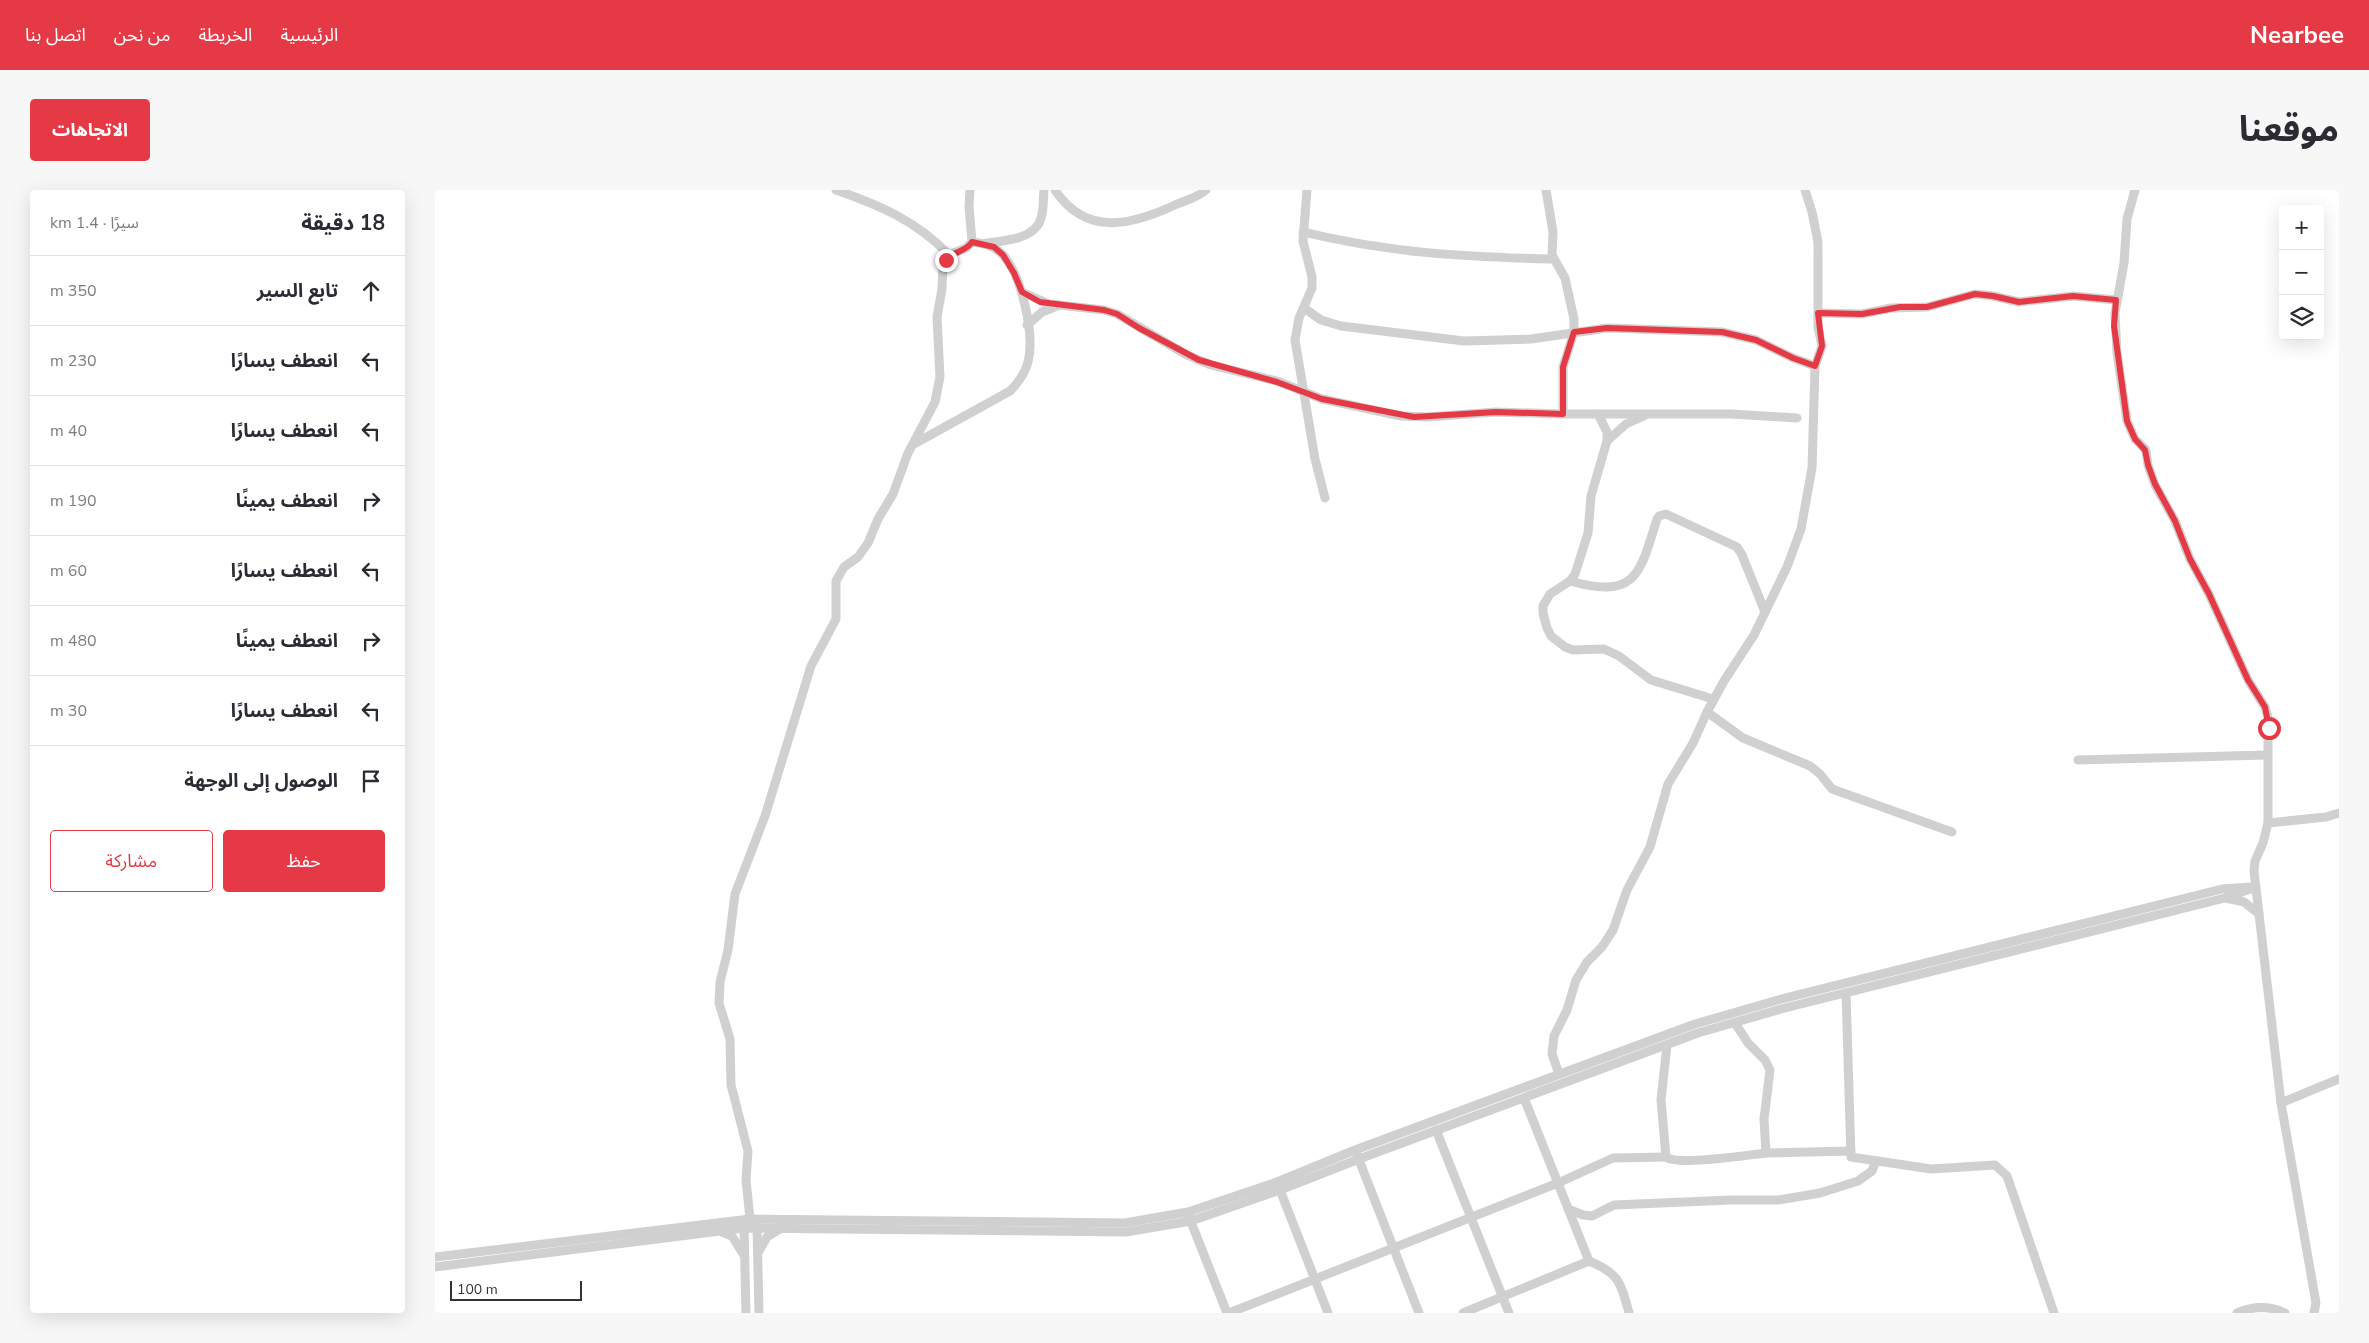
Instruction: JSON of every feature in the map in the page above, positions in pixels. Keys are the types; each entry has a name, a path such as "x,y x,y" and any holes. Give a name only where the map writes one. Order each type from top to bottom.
{"street":[{"path":"836,190 876,204 903,217 927,234 949,255"},
{"path":"759,1313 757,1228 750,1219 747,1190 749,1161 747,1142 734,1098 730,1039 719,1003 720,982 730,938 732,904 738,884 763,825 811,666 836,619 836,581 844,567 858,557 868,543 878,519 893,494 913,444 931,414 938,390 940,365 937,317 943,289 943,266 949,255 966,248 972,242 969,206 970,190"},
{"path":"972,242 984,243 1019,236 1035,229 1042,217 1043,190"},
{"path":"1055,190 1066,204 1081,215 1108,223 1122,223 1154,214 1199,196 1206,190"},
{"path":"1307,190 1303,232 1304,250 1312,277 1312,288 1299,318 1295,340 1310,419 1315,459 1325,498"},
{"path":"1546,190 1553,232 1553,259 1565,278 1574,319 1574,332 1563,367 1563,414"},
{"path":"1559,1074 1552,1054 1552,1045 1581,970 1613,930 1627,890 1650,847 1668,784 1693,743 1713,699 1754,635 1794,548 1806,509 1812,468 1815,366 1822,346 1818,313 1818,242 1805,190"},
{"path":"2135,190 2127,219 2124,263 2116,300 2115,335 2127,421 2135,439 2145,450 2155,484 2175,521 2190,559 2209,594 2248,680 2265,707 2269,728 2267,755 2268,823 2265,838 2255,861 2256,887 2281,1103 2315,1303 2314,1313"},
{"path":"1303,232 1352,243 1412,252 1553,259"},
{"path":"913,444 1000,397 1019,382 1029,360 1027,325 1022,292 1014,273 1003,255 994,247 984,243"},
{"path":"1022,292 1040,302 1104,310 1117,314 1199,360 1277,382 1332,402 1414,417 1496,412 1731,414 1797,418"},
{"path":"1818,313 1862,314 1900,307 1927,307 1975,294 2019,302 2073,296 2116,300"},
{"path":"1027,325 1042,312 1060,306"},
{"path":"1304,308 1321,320 1331,324 1441,340 1508,341 1607,328 1722,332 1756,340 1793,358 1815,366"},
{"path":"1598,414 1607,432 1607,441 1591,496 1588,533 1575,574 1570,581 1550,594 1543,606 1547,628 1557,642 1573,650 1603,649 1619,656 1651,680 1713,699"},
{"path":"1607,441 1626,424 1650,414"},
{"path":"1570,581 1608,586 1625,583 1632,579 1642,566 1659,516 1666,514 1737,547 1765,612"},
{"path":"1707,712 1743,738 1810,766 1820,774 1832,789 1952,832"},
{"path":"2078,760 2267,755"},
{"path":"2268,823 2326,818 2339,813"},
{"path":"435,1257 750,1219 1125,1223 1189,1216 1357,1154 1559,1074 1695,1024 1778,1000 2222,889 2256,887"},
{"path":"435,1267 744,1228 1126,1232 1280,1190 1357,1154 1436,1130 1735,1022 2225,898 2256,887"},
{"path":"2225,898 2244,902 2259,914"},
{"path":"1846,993 1851,1157 1931,1169 1995,1165 2007,1176 2054,1313"},
{"path":"1735,1022 1748,1043 1765,1060 1771,1070 1764,1119 1766,1153"},
{"path":"1666,1157 1661,1100 1667,1045"},
{"path":"2281,1103 2339,1079"},
{"path":"1524,1098 1589,1261"},
{"path":"1436,1130 1509,1313"},
{"path":"1189,1216 1228,1313 1558,1183 1613,1158 1666,1157 1670,1160 1701,1160 1766,1153 1851,1151"},
{"path":"1357,1154 1419,1313"},
{"path":"1568,1209 1583,1216 1591,1216 1614,1205 1778,1200 1820,1193 1859,1181 1873,1170 1876,1161"},
{"path":"1280,1190 1328,1313"},
{"path":"746,1313 744,1228 750,1219"},
{"path":"757,1256 767,1237 784,1228"},
{"path":"719,1232 727,1233 737,1241 745,1259"},
{"path":"1463,1313 1589,1261 1605,1267 1621,1283 1629,1313"},
{"path":"2307,1313 2315,1303"},
{"path":"2237,1313 2259,1308 2285,1313"}],"route":[{"path":"946,260 949,255 970,246 972,242 984,243 994,247 1003,255 1019,282 1022,292 1040,302 1104,310 1117,314 1187,355 1211,365 1237,370 1291,386 1322,399 1401,416 1414,417 1480,412 1563,414 1563,367 1574,332 1607,328 1722,332 1756,340 1793,358 1815,366 1822,346 1818,327 1818,313 1862,314 1900,307 1936,306 1975,294 1984,294 2019,302 2073,296 2116,300 2114,326 2120,379 2130,431 2145,450 2150,475 2175,521 2190,559 2209,594 2248,680 2265,707 2269,728"}]}
